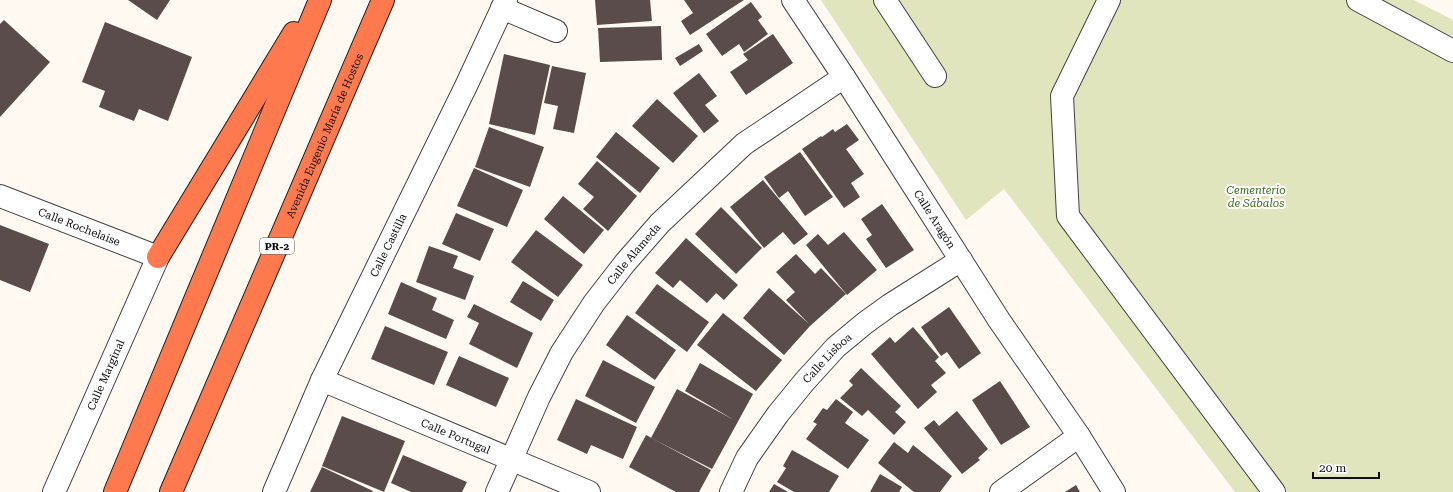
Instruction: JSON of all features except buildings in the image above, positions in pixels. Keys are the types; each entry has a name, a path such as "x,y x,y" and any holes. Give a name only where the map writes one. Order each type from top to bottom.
{"highway":[{"path":"158,257 315,0"},
{"path":"115,492 320,0"},
{"name":"Avenida Eugenio María de Hostos","path":"171,492 383,0"}],"street":[{"name":"Calle Aragón","path":"793,0 844,76 999,320 1079,436 1114,492"},
{"path":"885,0 935,76"},
{"path":"1109,0 1062,96 1068,216 1274,492"},
{"path":"1358,0 1453,51"},
{"path":"504,4 556,31"},
{"name":"Calle Castilla","path":"274,492 322,380 504,4"},
{"name":"Calle Alameda","path":"497,492 539,397 562,352 594,303 625,263 655,228 703,181 744,144 844,76"},
{"name":"Calle Rochelaise","path":"0,196 158,257"},
{"name":"Calle Marginal","path":"54,492 158,257"},
{"name":"Calle Lisboa","path":"731,492 747,458 778,414 836,347 890,305 961,260"},
{"name":"Calle Portugal","path":"322,380 589,492"},
{"path":"1001,492 1079,436"}],"green space":[{"name":"Cementerio de Sábalos","path":"821,0 1414,0 1453,20 1453,492 1235,492 1004,189 966,220"}]}
